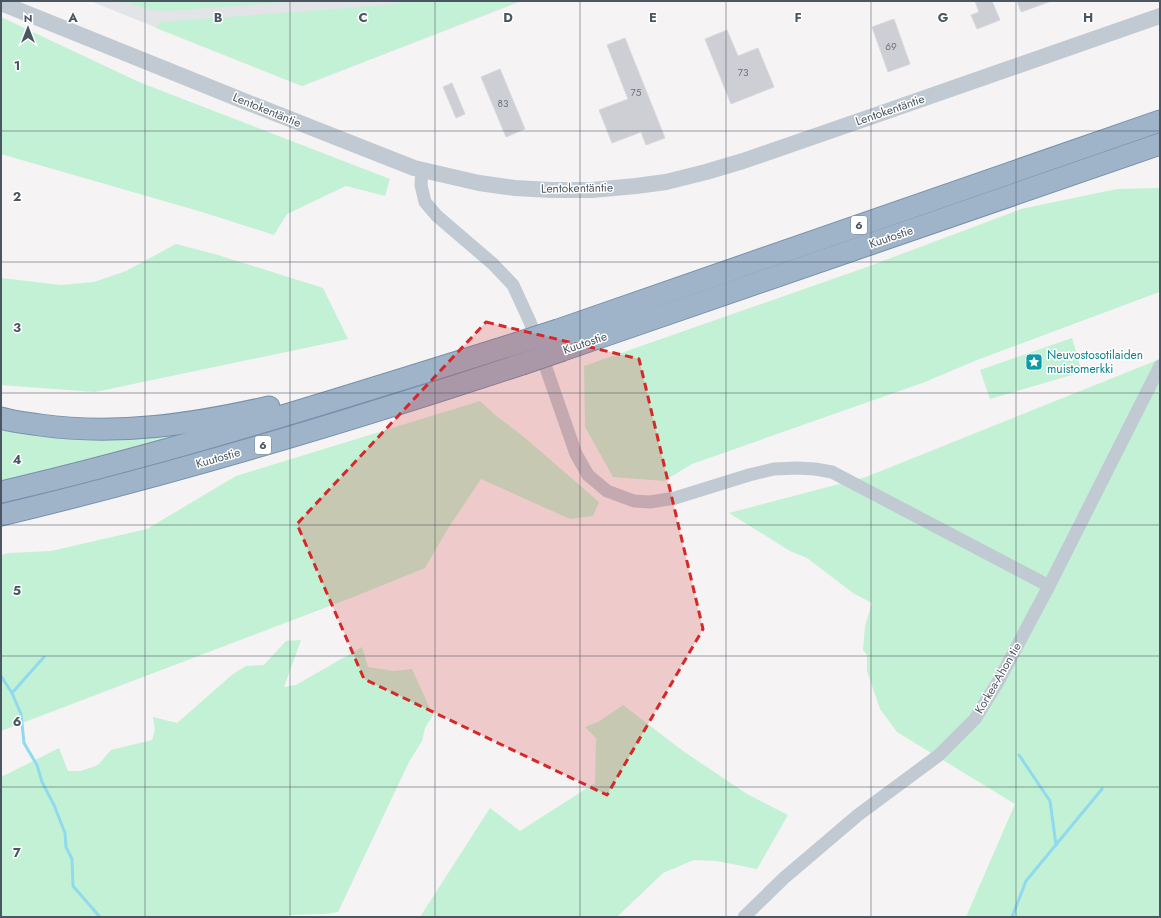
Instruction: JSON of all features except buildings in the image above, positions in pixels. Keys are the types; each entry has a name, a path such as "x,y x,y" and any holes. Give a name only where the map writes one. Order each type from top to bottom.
{"highway":[{"name":"Kuutostie","path":"1,492 180,447 328,403 516,344 1160,121"},
{"name":"Kuutostie","path":"1,515 65,500 196,465 387,408 563,350 1160,144"},
{"path":"1,418 10,421 64,428 98,430 156,427 248,412 297,401 516,344"},
{"path":"1,518 65,500"}],"street":[{"name":"Lentokentäntie","path":"1,3 244,101 422,170 479,183 515,188 551,190 592,190 636,186 666,182 706,172 743,161 1160,16"},
{"path":"422,170 421,185 425,202 437,216 493,264 513,286 530,322 576,454 588,474 607,491 634,501 650,502 675,498 748,474 774,469 797,468 832,472 1049,586"},
{"name":"Korkea-Ahon tie","path":"744,917 784,878 858,815 939,755 974,719 998,682 1049,586 1160,366"}],"highlighted area":[{"path":"486,322 639,359 703,629 607,795 364,679 297,524"}],"shaded area":[{"path":"90,1 522,1 302,86"}],"green space":[{"path":"121,1 302,1 167,11 152,10"},
{"path":"410,1 519,1 302,86 156,28 160,22 386,5"},
{"path":"1,17 139,82 390,179 385,196 346,186 287,214 274,235 202,212 1,154"},
{"path":"1160,188 1160,292 977,360 925,382 692,464 664,481 613,477 585,427 584,366 867,267 1021,209 1117,189"},
{"path":"176,244 218,255 323,288 348,339 95,392 1,385 1,278 61,285 94,282 126,271"},
{"path":"1072,338 1082,372 990,399 980,370"},
{"path":"1160,359 1160,917 966,917 1015,804 897,732 880,709 867,671 867,655 863,650 865,626 872,603 853,593 807,558 790,551 729,513 866,477"},
{"path":"480,401 599,502 593,516 570,519 481,479 447,530 425,568 356,596 1,731 1,555 9,553 51,551 147,529 236,476"},
{"path":"1,426 180,431 182,436 1,481"},
{"path":"301,640 284,687 296,685 362,647 368,667 394,671 412,669 433,715 425,728 422,741 409,762 338,912 326,914 289,915 287,917 1,917 1,777 59,748 68,771 81,771 98,765 111,750 152,740 155,730 153,717 177,723 233,674 246,666 264,665 286,641"},
{"path":"623,705 683,751 747,794 788,815 757,869 717,861 694,860 663,873 617,917 420,917 490,808 520,831 595,783 596,738 585,727 598,722"}],"waterway":[{"path":"12,693 44,657"},
{"path":"1,676 12,693 21,714 24,743 37,765 42,782 54,805 65,833 66,847 72,859 73,886 100,917"},
{"path":"1019,755 1050,801 1056,845"},
{"path":"1012,917 1026,881 1102,789"}],"place":[{"name":"Neuvostosotilaiden muistomerkki","path":"1034,362"}]}
